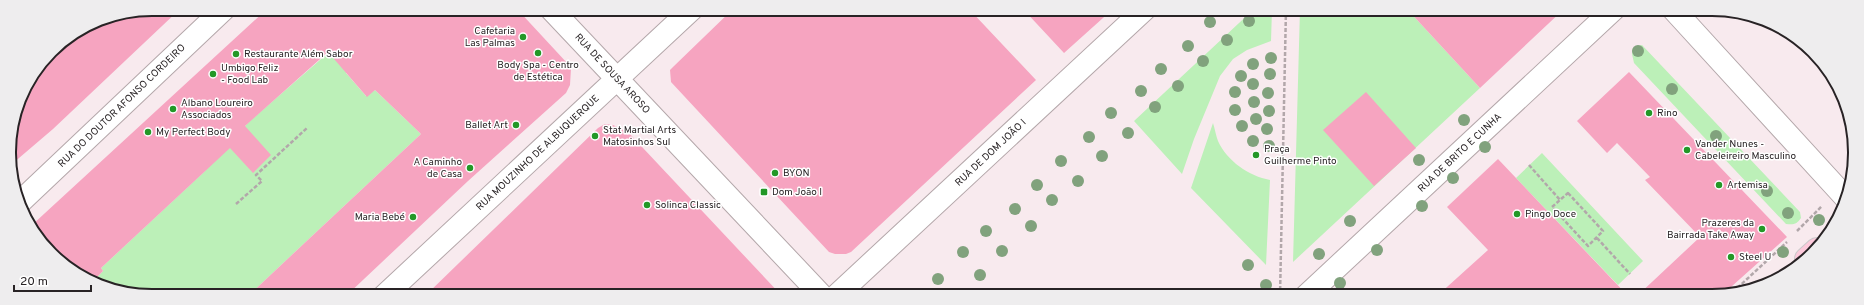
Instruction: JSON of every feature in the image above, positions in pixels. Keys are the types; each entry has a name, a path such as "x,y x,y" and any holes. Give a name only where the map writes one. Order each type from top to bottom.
{"street":[{"name":"RUA DO DOUTOR AFONSO CORDEIRO","path":"24,198 217,16"},
{"name":"RUA DE SOUSA AROSO","path":"558,16 815,289"},
{"name":"RUA MOUZINHO DE ALBUQUERQUE","path":"392,289 684,16"},
{"name":"RUA DE DOM JOÃO I","path":"844,289 1137,16"},
{"name":"RUA DE BRITO E CUNHA","path":"1314,289 1606,16"},
{"path":"1678,16 1836,199"}],"path":[{"path":"1280,289 1286,16"},
{"path":"236,204 262,181 256,175 307,128"},
{"path":"1529,165 1560,200"},
{"path":"1568,193 1604,232 1597,238 1588,246 1552,207 1568,193"},
{"path":"1794,235 1836,199"},
{"path":"1597,238 1630,274"},
{"path":"1741,285 1789,240"}],"green space":[{"path":"1246,16 1272,16 1271,41 1247,50 1233,59 1220,76 1194,139 1182,174 1134,121"},
{"path":"1300,16 1413,16 1480,88 1293,262"},
{"path":"311,34 378,46 346,73 366,96 375,90 421,134 255,289 144,289 117,284 97,277 103,271 101,268 205,171 217,154 251,120 328,53"},
{"path":"1642,45 1800,212 1801,218 1798,222 1795,224 1786,224 1634,63 1632,54 1633,49"},
{"path":"1213,123 1218,141 1233,161 1254,175 1270,180 1266,265 1191,188"},
{"path":"1542,153 1643,261 1618,285 1516,178"}],"building":[{"path":"173,16 53,129 16,160 17,135 26,100 44,69 56,56 69,44 100,26 135,17"},
{"path":"259,16 523,16 571,68 570,85 566,93 468,181 353,289 255,289 421,134 375,90 367,97 328,52 245,126 271,155 253,173 230,148 101,268 103,271 97,277 69,261 62,255 50,243 35,222"},
{"path":"726,16 976,16 1036,80 851,252 846,254 835,254 829,252 671,82 670,70"},
{"path":"1030,16 1105,16 1064,53"},
{"path":"1413,16 1557,16 1480,88"},
{"path":"1629,72 1787,237 1730,288 1644,289 1700,237 1645,180 1650,177 1617,143 1607,153 1577,121"},
{"path":"1366,92 1416,148 1374,186 1323,130"},
{"name":"Solinca Classic","path":"605,124 613,125 628,132 775,289 432,289 598,128"},
{"name":"Pingo Doce","path":"1498,159 1621,289 1445,289 1488,250 1447,207"}],"place":[{"name":"Cafetaria Las Palmas","path":"523,37"},
{"name":"Body Spa - Centro de Estética","path":"538,53"},
{"name":"Restaurante Além Sabor","path":"236,54"},
{"name":"Umbigo Feliz - Food Lab","path":"213,74"},
{"name":"Albano Loureiro Associados","path":"173,109"},
{"name":"Rino","path":"1649,113"},
{"name":"Ballet Art","path":"516,125"},
{"name":"My Perfect Body","path":"148,132"},
{"name":"Stat Martial Arts Matosinhos Sul","path":"595,136"},
{"name":"Vander Nunes - Cabeleireiro Masculino","path":"1687,150"},
{"name":"Praça Guilherme Pinto","path":"1256,155"},
{"name":"A Caminho de Casa","path":"470,168"},
{"name":"BYON","path":"775,173"},
{"name":"Artemisa","path":"1719,185"},
{"name":"Dom João I","path":"764,192"},
{"name":"Solinca Classic","path":"647,205"},
{"name":"Pingo Doce","path":"1517,214"},
{"name":"Maria Bebé","path":"413,217"},
{"name":"Prazeres da Bairrada Take Away","path":"1762,229"},
{"name":"Steel U","path":"1731,257"}]}
